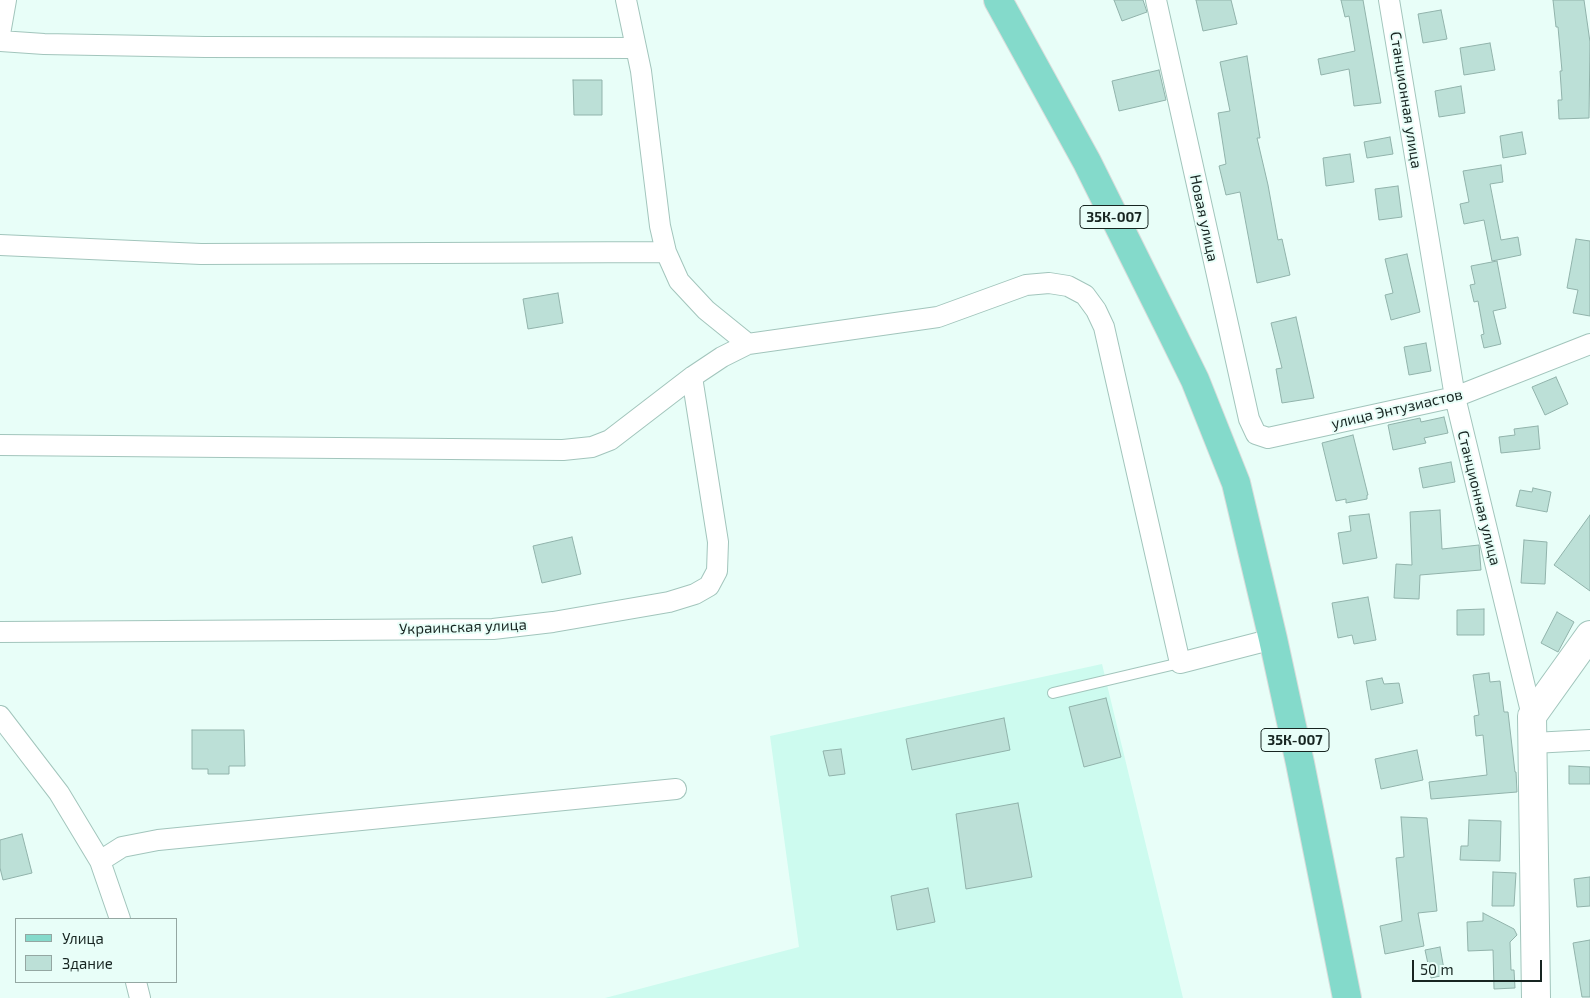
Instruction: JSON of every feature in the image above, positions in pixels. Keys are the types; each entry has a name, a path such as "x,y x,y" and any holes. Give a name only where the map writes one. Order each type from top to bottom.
{"main road":[{"name":"35К-007","path":"998,0 1087,162 1195,380 1236,483 1302,773 1347,998"}],"street":[{"path":"0,34 6,0"},
{"path":"626,0 641,71 660,226 666,252 679,282 706,310 748,344"},
{"name":"Новая улица","path":"1156,0 1249,419 1256,434"},
{"name":"Станционная улица","path":"1389,0 1455,397 1532,729 1536,998"},
{"path":"0,41 44,44 204,47 636,48"},
{"path":"0,245 201,254 666,252"},
{"path":"0,445 563,450 592,447 610,440 692,377 722,357 748,344 938,317 1026,285 1049,283 1068,286 1085,294 1096,310 1104,327 1180,662 1272,639"},
{"name":"улица Энтузиастов","path":"1256,434 1268,438 1455,397 1590,344"},
{"name":"Украинская улица","path":"0,632 88,633 493,629 563,620 669,602 695,594 709,586 717,571 718,542 692,377"},
{"path":"1590,635 1532,729 1590,740"},
{"path":"0,716 59,793 100,861 120,918"},
{"path":"100,861 122,848 158,840 676,788"},
{"path":"136,983 140,998"}],"lane":[{"path":"1054,693 1180,662"}],"shaded area":[{"path":"1102,664 1183,998 605,998 799,947 770,736"}],"building":[{"path":"1114,0 1143,0 1147,12 1122,21"},
{"path":"1196,0 1231,0 1237,24 1203,31"},
{"path":"1341,0 1363,0 1381,103 1354,106 1349,69 1321,75 1318,59 1355,51 1349,16 1345,17"},
{"path":"1553,0 1584,0 1590,42 1589,118 1559,119 1558,100 1562,100 1560,71 1562,71 1558,27 1556,27"},
{"path":"1441,10 1447,39 1423,43 1418,14"},
{"path":"1490,43 1495,70 1464,75 1460,48"},
{"path":"1247,56 1260,138 1257,138 1278,240 1282,239 1290,275 1257,283 1240,192 1226,195 1219,166 1226,164 1218,113 1230,111 1220,62"},
{"path":"1159,70 1166,100 1119,111 1112,81"},
{"path":"573,80 602,80 602,115 574,115"},
{"path":"1461,86 1465,113 1439,117 1435,91"},
{"path":"1522,132 1526,154 1503,158 1500,136"},
{"path":"1390,137 1393,154 1367,158 1364,142"},
{"path":"1350,154 1354,182 1326,186 1323,158"},
{"path":"1501,165 1503,182 1490,184 1501,240 1518,237 1521,255 1492,261 1484,220 1464,224 1460,204 1469,202 1463,171"},
{"path":"1398,186 1402,217 1379,220 1375,189"},
{"path":"1576,239 1590,241 1590,316 1573,313 1578,290 1567,288"},
{"path":"1407,254 1420,312 1391,320 1385,295 1393,293 1385,259"},
{"path":"1497,261 1506,308 1493,311 1501,344 1484,348 1481,335 1484,334 1478,301 1474,302 1470,285 1475,284 1471,266"},
{"path":"558,293 563,323 528,329 523,299"},
{"path":"1296,317 1314,398 1282,403 1276,369 1282,368 1271,323"},
{"path":"1426,343 1431,371 1409,375 1404,347"},
{"path":"1556,377 1568,404 1545,415 1532,387"},
{"path":"1444,417 1448,433 1424,438 1426,443 1393,450 1388,425 1420,418 1421,422"},
{"path":"1538,426 1540,449 1501,453 1499,437 1515,435 1514,429"},
{"path":"1353,435 1368,495 1367,499 1346,503 1346,499 1336,501 1322,443"},
{"path":"1451,462 1455,482 1423,488 1419,468"},
{"path":"1533,488 1551,492 1547,512 1516,506 1520,490 1532,492"},
{"path":"1440,510 1442,549 1479,545 1481,570 1420,575 1419,599 1394,598 1396,564 1412,565 1410,512"},
{"path":"1369,514 1377,558 1343,564 1338,533 1351,531 1349,516"},
{"path":"1590,515 1590,591 1554,565"},
{"path":"572,537 581,574 542,583 533,546"},
{"path":"1524,540 1547,542 1545,584 1521,583"},
{"path":"1368,597 1376,640 1354,644 1352,635 1338,638 1332,603"},
{"path":"1484,609 1484,635 1457,635 1457,610"},
{"path":"1557,612 1574,622 1558,652 1541,643"},
{"path":"1489,673 1490,682 1500,681 1504,712 1508,712 1517,792 1431,799 1429,782 1487,775 1483,735 1476,736 1474,716 1479,715 1473,675"},
{"path":"1382,678 1384,684 1399,683 1403,703 1371,710 1366,681"},
{"path":"1106,698 1121,757 1084,767 1069,707"},
{"path":"1004,718 1010,750 912,770 906,739"},
{"path":"192,730 244,730 245,766 229,766 229,774 208,774 208,769 192,769"},
{"path":"841,749 845,774 829,776 823,751"},
{"path":"1417,750 1423,780 1381,789 1375,759"},
{"path":"1569,766 1590,767 1590,784 1569,784"},
{"path":"1018,803 1032,877 966,889 956,814"},
{"path":"1401,817 1427,818 1437,911 1418,913 1424,946 1385,954 1380,926 1402,921 1396,858 1404,857"},
{"path":"1469,820 1501,821 1500,861 1460,860 1461,846 1468,846"},
{"path":"22,834 32,873 3,880 0,868 0,840"},
{"path":"1493,872 1516,873 1514,906 1492,906"},
{"path":"1590,877 1590,906 1577,907 1574,879"},
{"path":"928,888 935,922 897,930 891,896"},
{"path":"1483,913 1514,929 1517,935 1510,942 1511,970 1514,970 1515,988 1494,989 1493,950 1468,951 1467,922 1483,921"},
{"path":"1590,940 1590,997 1582,997 1573,943"},
{"path":"1440,947 1445,975 1431,978 1425,950"}]}
